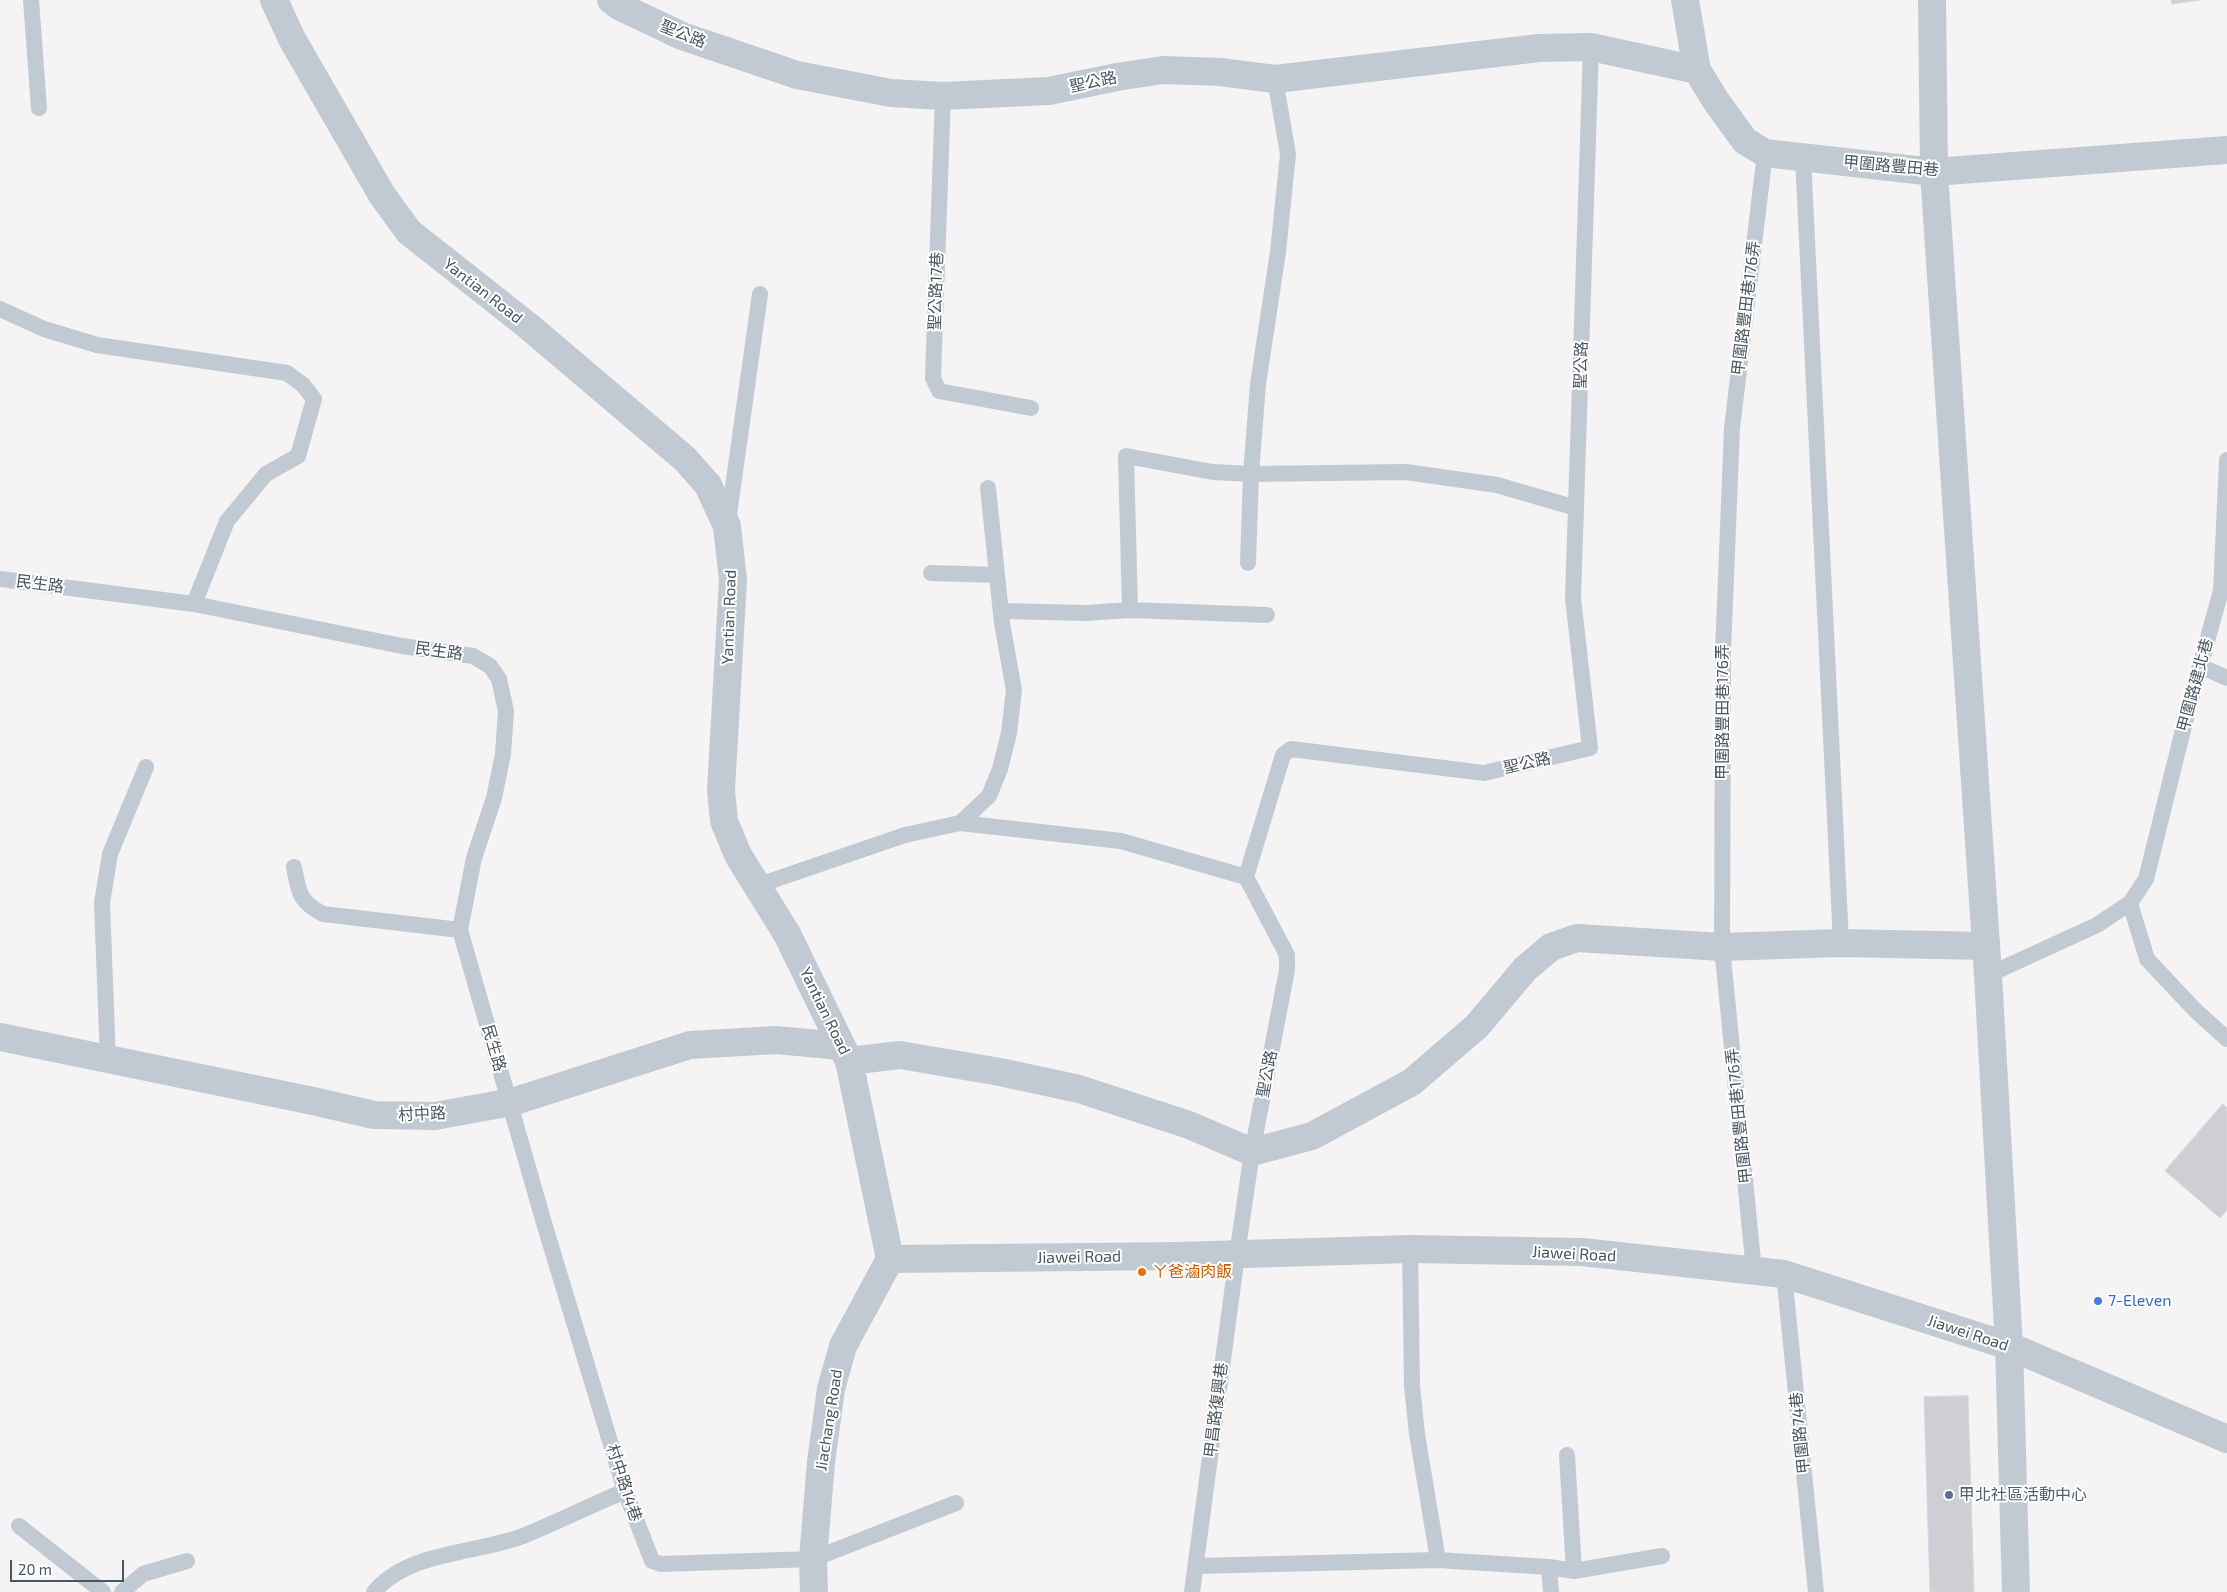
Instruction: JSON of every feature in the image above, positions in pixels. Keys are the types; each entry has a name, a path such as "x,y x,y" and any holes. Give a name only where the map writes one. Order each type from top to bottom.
{"street":[{"name":"Yantian Road","path":"274,0 292,39 382,195 410,232 527,326 685,460 708,485 727,526 733,580 721,790 724,821 738,855 759,885 787,934 845,1054 890,1259"},
{"name":"聖公路","path":"610,0 682,36 797,74 891,93 942,96 1049,91 1116,77 1163,70 1220,72 1275,79 1539,48 1591,47 1697,70"},
{"name":"甲圍路豐田巷","path":"1684,0 1697,70 1716,101 1745,140 1765,153 1934,172 2227,150"},
{"path":"1932,0 1934,172 1988,976 2009,1346 2016,1592"},
{"path":"1252,1152 1312,1136 1412,1082 1478,1026 1525,970 1551,947 1577,938 1722,947 1841,943 1986,946"},
{"name":"村中路","path":"0,1037 374,1115 435,1116 510,1101 690,1045 776,1040 845,1054 900,1054 1000,1072 1079,1089 1189,1125 1252,1152"},
{"name":"Jiawei Road","path":"890,1259 1236,1255 1410,1249 1582,1252 1784,1274 2009,1346 2227,1439"},
{"name":"Jiachang Road","path":"814,1592 813,1559 820,1462 831,1389 843,1346 890,1259"}],"lane":[{"path":"31,0 39,108"},
{"name":"聖公路","path":"1236,1255 1252,1152 1287,970 1287,955 1246,877 1283,755 1292,749 1484,773 1590,748 1573,598 1591,47"},
{"path":"1248,563 1251,474 1258,384 1278,252 1288,154 1275,79"},
{"name":"聖公路17巷","path":"942,96 933,378 940,391 1031,408"},
{"name":"甲圍路豐田巷176弄","path":"1754,1272 1722,947 1723,652 1732,428 1765,153"},
{"path":"1803,157 1841,943"},
{"path":"727,526 760,294"},
{"path":"0,309 44,329 97,345 287,373 303,385 314,399 298,456 266,474 226,521 194,604"},
{"path":"1130,610 1126,456 1213,472 1251,474 1406,472 1497,485 1576,508"},
{"name":"甲圍路建北巷","path":"1988,976 2097,925 2130,903 2146,879 2221,591 2227,460"},
{"path":"960,823 989,796 1000,769 1009,733 1014,690 1001,611 988,488"},
{"path":"931,573 997,575"},
{"name":"民生路","path":"0,579 194,604 402,646 473,656 490,666 499,679 506,711 503,754 494,798 474,858 460,930 510,1101"},
{"path":"1001,611 1086,613 1130,610 1267,615"},
{"path":"2200,666 2227,678"},
{"path":"108,1060 102,903 110,854 146,767"},
{"path":"759,885 905,835 960,823 1121,841 1246,877"},
{"path":"294,867 300,897 308,906 323,914 460,930"},
{"path":"2130,903 2147,959 2195,1010 2227,1039"},
{"name":"村中路14巷","path":"510,1101 625,1490 652,1561 661,1564 813,1559 956,1503"},
{"path":"1410,1249 1412,1386 1417,1434 1438,1560"},
{"name":"甲昌路復興巷","path":"1192,1592 1236,1255"},
{"name":"甲圍路74巷","path":"1784,1274 1816,1592"},
{"path":"1567,1455 1574,1572"},
{"path":"374,1592 400,1570 425,1561 522,1536 625,1490"},
{"path":"19,1526 103,1592"},
{"path":"1196,1566 1438,1560 1549,1567 1574,1572 1662,1556"},
{"path":"122,1592 143,1574 187,1561"},
{"path":"1549,1567 1550,1592"}],"building":[{"path":"2172,0 2200,0 2172,4"},
{"path":"2223,1104 2227,1108 2227,1210 2220,1218 2165,1171"},
{"name":"甲北社區活動中心","path":"1968,1396 1974,1592 1930,1592 1924,1397"}],"place":[{"name":"ㄚ爸滷肉飯","path":"1142,1272"},
{"name":"7-Eleven","path":"2098,1301"},
{"name":"甲北社區活動中心","path":"1949,1495"}]}
